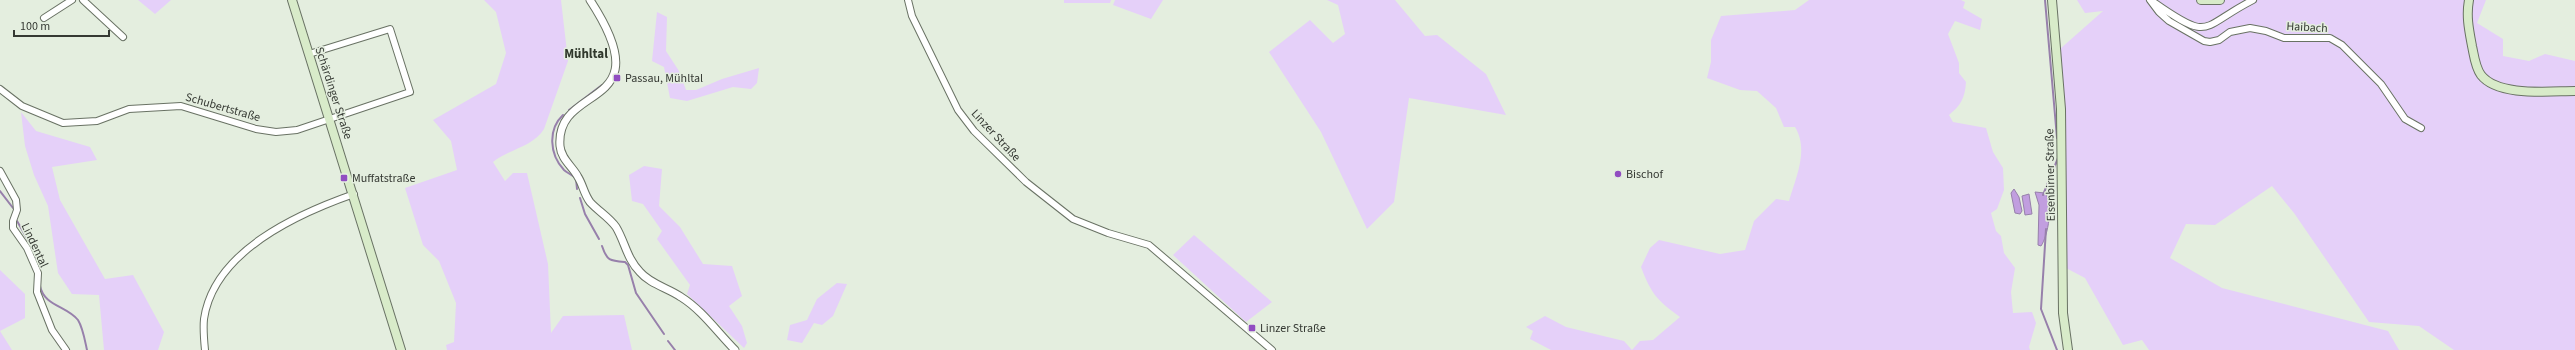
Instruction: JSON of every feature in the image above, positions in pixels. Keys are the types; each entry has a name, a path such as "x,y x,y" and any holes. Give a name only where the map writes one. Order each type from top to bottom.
{"main road":[{"name":"Schärdinger Straße","path":"292,0 354,194 401,350"},
{"name":"Eisenbirner Straße","path":"2052,0 2061,109 2063,313 2068,350"},
{"path":"2201,0 2220,0"},
{"path":"2469,0 2468,22 2474,59 2478,70 2486,80 2499,86 2518,91 2575,91"}],"street":[{"path":"44,18 72,0"},
{"path":"83,0 123,37"},
{"path":"590,0 614,43 615,72 608,86 569,116 561,134 560,148 568,165 578,177 589,200 616,227 632,264 641,274 691,304 735,350"},
{"name":"Linzer Straße","path":"908,0 915,22 958,110 974,131 1026,182 1073,219 1108,233 1149,245 1272,350"},
{"path":"2152,1 2178,19 2203,28 2213,26 2253,0"},
{"name":"Haibach","path":"2152,1 2159,12 2169,21 2204,41 2210,42 2219,40 2230,32 2250,28 2266,31 2284,38 2330,38 2342,45 2381,84 2405,120 2421,128"},
{"name":"Schubertstraße","path":"0,89 22,106 63,122 97,121 129,109 181,106 256,129 276,132 297,130 410,92 390,29 309,54"},
{"name":"Lindental","path":"0,171 16,200 17,210 12,221 13,228 28,248 38,272 37,292 52,330 66,350"},
{"path":"205,350 204,319 221,279 232,263 286,222 314,208 354,194"}],"shaded area":[{"path":"138,0 171,0 155,14"},
{"path":"484,0 561,0 568,61 544,129 534,140 493,162 505,181 513,173 527,173 548,264 551,333 563,316 624,315 632,350 447,350 446,345 454,342 456,303 439,261 423,245 405,188 457,170 451,141 433,120 496,84 506,53 496,12"},
{"path":"1064,0 1111,0 1110,3 1064,3"},
{"path":"1115,0 1163,0 1151,19 1113,5"},
{"path":"1327,0 1395,0 1425,36 1437,35 1486,74 1506,115 1409,98 1394,202 1367,229 1321,132 1269,52 1310,20 1333,43 1345,34 1338,5"},
{"path":"1809,0 1961,0 1965,2 1963,8 1982,19 1980,30 1955,21 1948,34 1959,63 1959,73 1966,82 1962,101 1949,115 1953,122 1986,128 1993,152 2003,168 2004,190 1997,209 1991,213 1996,231 2001,236 2004,253 2015,268 2011,292 2013,313 2032,312 2036,323 2029,347 2030,350 1632,350 1640,341 1653,340 1680,317 1656,296 1648,284 1641,267 1650,248 1659,240 1720,254 1745,250 1754,221 1776,199 1789,201 1798,173 1801,145 1795,127 1784,127 1776,108 1757,91 1740,90 1707,78 1711,62 1711,40 1721,16 1795,10"},
{"path":"2077,0 2486,0 2477,23 2503,39 2503,56 2529,61 2545,54 2575,61 2575,350 2454,350 2419,326 2369,322 2294,213 2272,186 2215,225 2186,224 2170,258 2222,288 2388,331 2399,350 2149,350 2142,340 2123,345 2085,278 2066,268 2065,110 2060,49 2103,11 2085,13"},
{"path":"657,12 667,17 666,51 679,71 686,90 696,90 722,79 759,68 757,83 751,89 733,87 687,101 670,98 664,67 652,61"},
{"path":"21,112 36,131 90,147 97,160 52,167 60,200 105,279 133,275 164,332 158,350 104,350 99,295 72,294 58,273 48,206 34,175 25,146"},
{"path":"644,166 662,169 659,206 680,227 703,264 732,266 742,296 729,306 742,326 747,343 744,348 687,294 690,285 657,239 662,231 643,204 632,201 629,175"},
{"path":"2014,189 2019,197 2022,211 2020,214 2015,213 2011,193"},
{"path":"2035,192 2045,193 2048,198 2050,212 2046,235 2041,246 2038,245 2039,205"},
{"path":"2029,194 2032,214 2025,215 2022,196"},
{"path":"1194,235 1272,302 1246,322 1173,255"},
{"path":"0,270 25,294 25,318 0,331"},
{"path":"837,283 847,284 833,316 822,325 814,323 802,343 787,340 790,325 807,320 817,299"},
{"path":"1545,316 1566,327 1624,341 1632,350 1551,350 1530,339 1533,331 1526,327"},
{"path":"0,331 12,350 0,350"}],"waterway":[{"path":"2045,0 2057,138"},
{"path":"569,110 602,85"},
{"path":"563,115 555,127 552,142 553,149 559,164 576,179 577,189"},
{"path":"2043,195 2058,158"},
{"path":"0,191 13,208"},
{"path":"580,198 585,214 599,239"},
{"path":"17,221 28,240"},
{"path":"2046,229 2041,309 2057,350"},
{"path":"602,246 606,255 610,259 625,262 628,265 636,293 664,334"},
{"path":"32,248 40,273"},
{"path":"40,286 42,293 46,298 73,315 78,320 83,331 87,350"},
{"path":"668,341 675,350"}],"place":[{"name":"Passau, Mühltal","path":"617,78"},
{"name":"Bischof","path":"1618,174"},
{"name":"Muffatstraße","path":"344,178"},
{"name":"Linzer Straße","path":"1252,328"}],"district":[{"name":"Mühltal","path":"586,53"}]}
